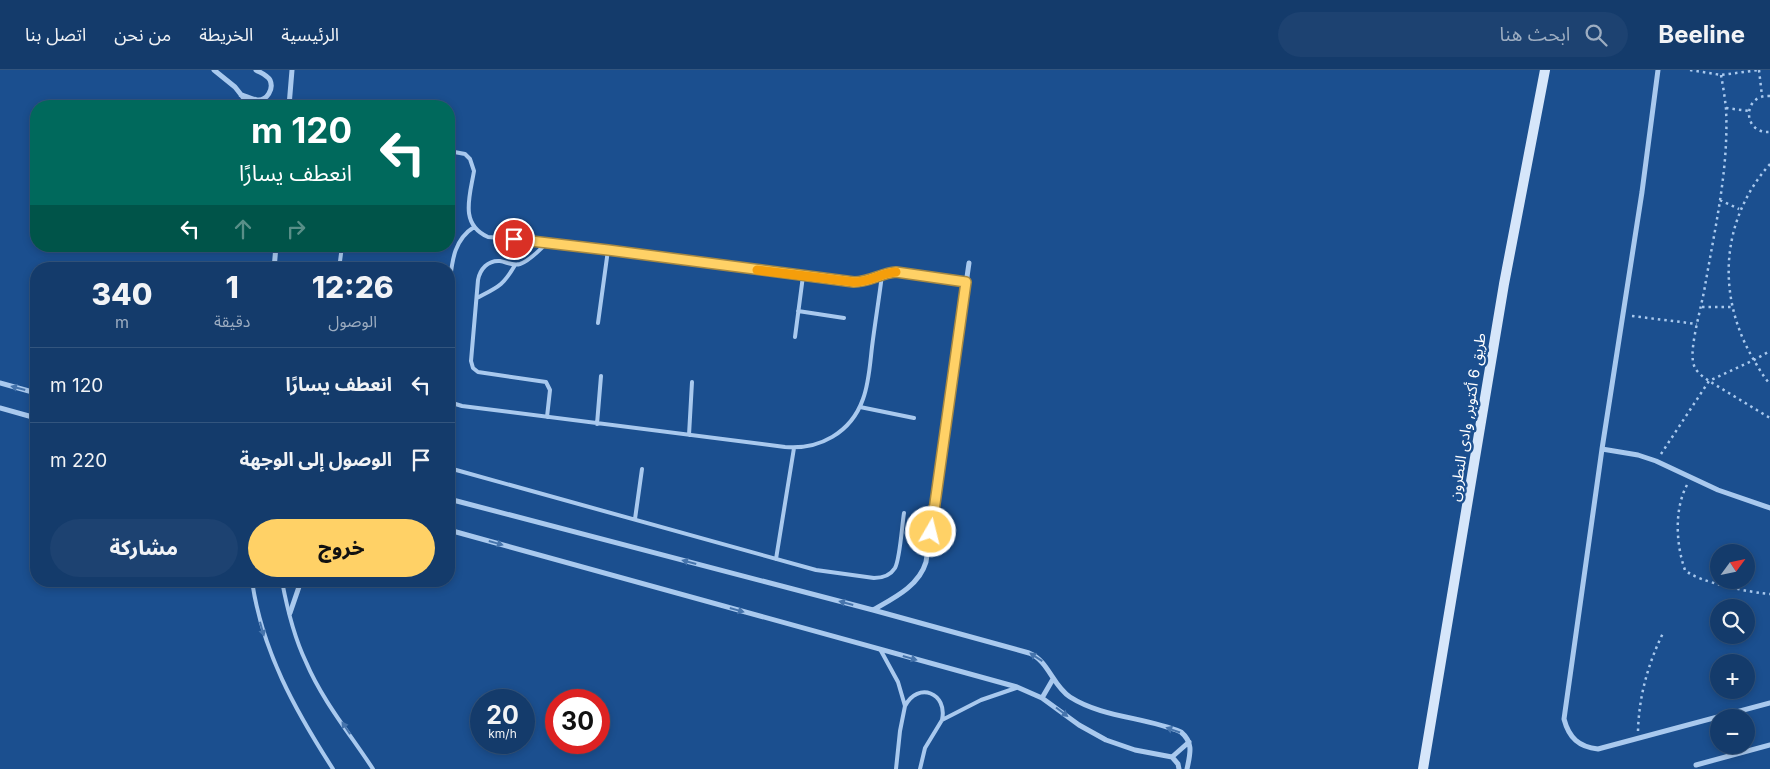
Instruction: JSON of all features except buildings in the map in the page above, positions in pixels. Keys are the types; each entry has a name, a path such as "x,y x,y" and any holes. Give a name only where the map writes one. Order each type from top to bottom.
{"street":[{"path":"214,70 245,100"},
{"path":"241,95 258,100 263,99 269,94 271,89 270,81 256,70"},
{"path":"290,100 292,70"},
{"name":"طريق 6 أكتوبر, وادى النطرون","path":"1424,769 1504,284 1545,70"},
{"path":"1658,70 1642,192 1602,449 1564,719 1567,729 1579,744 1588,748 1598,749 1770,703"},
{"path":"873,610 912,585 920,577 926,562 969,263"},
{"path":"0,383 30,391"},
{"path":"0,408 30,416"},
{"path":"1602,449 1629,453 1656,461 1691,478 1770,508"},
{"path":"455,501 873,610 1029,653 1041,660 1060,690 1082,703 1175,730 1186,736 1190,742 1191,751 1187,769"},
{"path":"455,532 1017,687 1042,698 1079,725 1106,740 1135,750 1172,757 1178,764 1179,769"},
{"path":"290,613 298,587"},
{"path":"1042,698 1053,680"},
{"path":"1172,757 1190,742"},
{"path":"1696,767 1770,745"}],"lane":[{"path":"455,152 465,154 473,164 474,171 468,210 469,219 480,233 488,237 548,242 854,282 870,281 882,275 896,272 966,282"},
{"path":"455,248 462,236 474,227"},
{"path":"547,417 550,390 546,382 482,373 473,368 471,361 479,275 484,267 500,261 515,265 526,262 548,242"},
{"path":"598,324 608,250"},
{"path":"477,298 505,282 515,265"},
{"path":"455,404 597,424 794,448 812,446 829,439 844,429 860,407 866,391 882,275"},
{"path":"795,337 803,276"},
{"path":"798,311 844,318"},
{"path":"597,424 601,376"},
{"path":"689,435 692,382"},
{"path":"860,407 914,418"},
{"path":"776,559 794,448"},
{"path":"455,470 776,559 835,574 874,578 886,576 897,564 904,513"},
{"path":"635,520 642,470"},
{"path":"253,587 266,642 280,678 297,712 333,769"},
{"path":"284,587 300,647 315,680 373,769"},
{"path":"880,649 898,682 905,706"},
{"path":"942,720 981,700 1017,687"},
{"path":"896,769 905,706 915,694 923,692 938,698 944,712 942,720 924,748 920,769"}],"path":[{"path":"1690,70 1721,75 1730,72 1759,70 1762,96"},
{"path":"1721,75 1726,108 1726,148 1720,200 1692,355 1693,363 1700,374 1709,381 1770,418"},
{"path":"1770,96 1762,96 1751,105 1749,111 1749,118 1756,129 1761,132 1770,132"},
{"path":"1726,108 1749,111"},
{"path":"1770,164 1752,187 1740,209 1729,252 1728,279 1732,307 1741,334 1754,360 1770,384"},
{"path":"1720,200 1740,209"},
{"path":"1702,307 1732,307"},
{"path":"1623,315 1697,324"},
{"path":"1656,461 1709,381 1770,351"},
{"path":"1691,478 1679,507 1679,539 1685,570 1694,576 1727,586 1770,594"},
{"path":"1638,739 1638,720 1644,684 1652,658 1663,633"}],"slow traffic":[{"path":"757,270 854,282 870,281 889,272 896,272"}],"route":[{"path":"514,239 854,282 870,281 889,272 896,272 966,282 931,532"}]}
